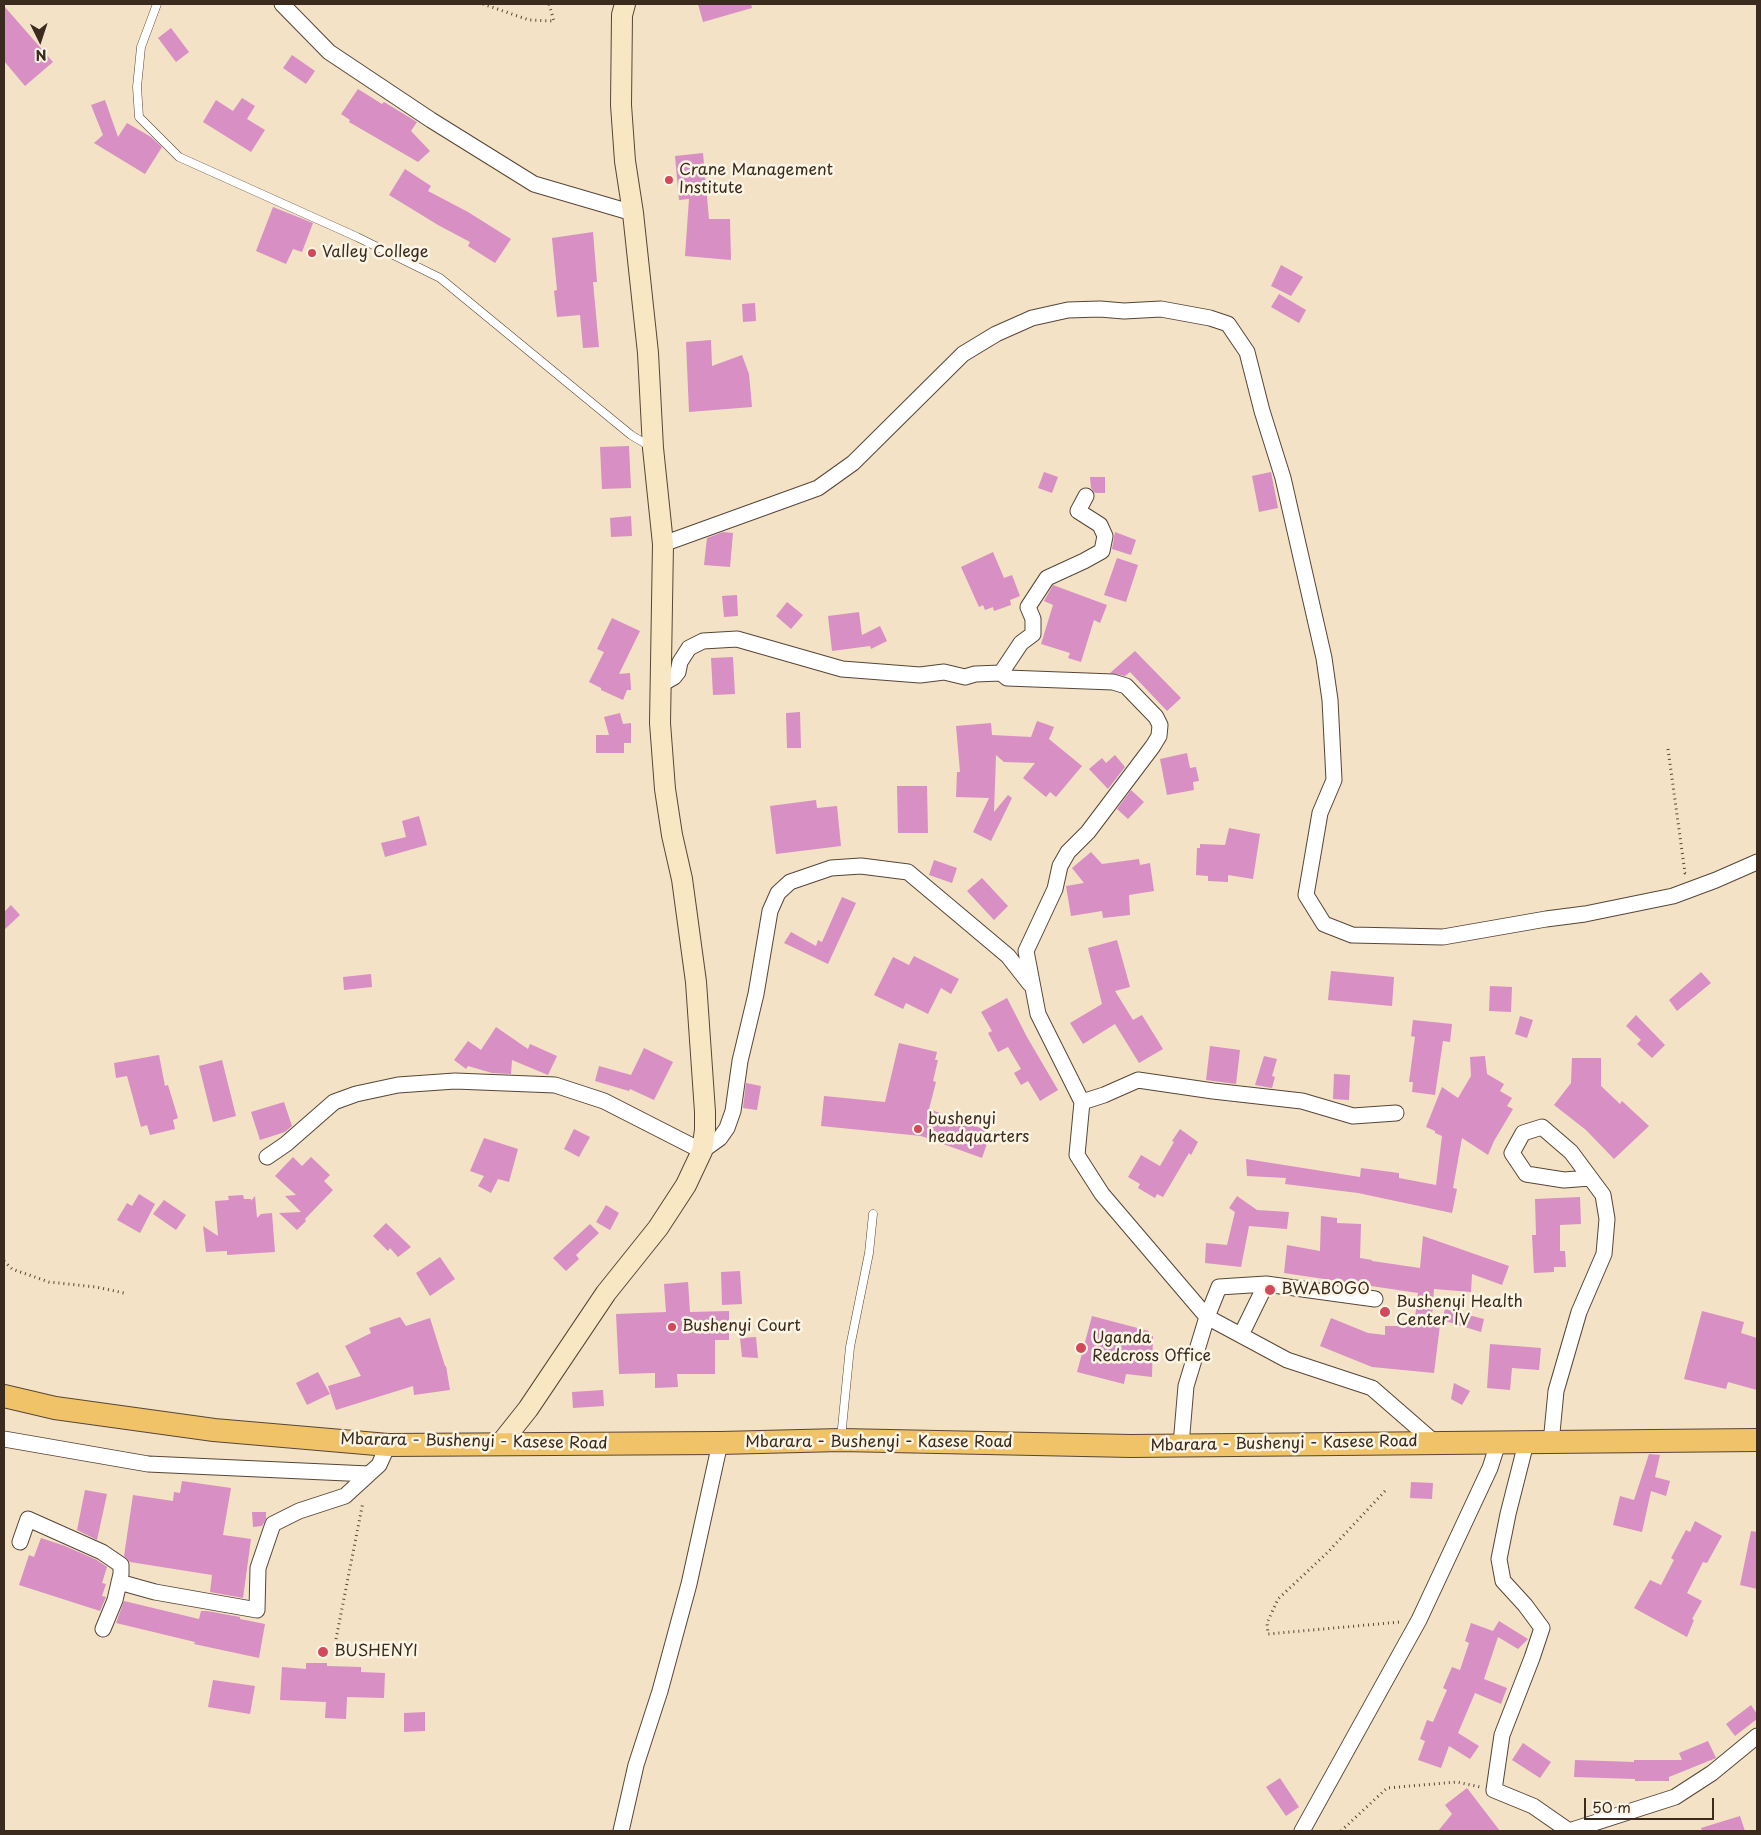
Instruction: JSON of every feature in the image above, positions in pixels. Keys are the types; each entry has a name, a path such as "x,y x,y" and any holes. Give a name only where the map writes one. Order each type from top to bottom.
{"main road":[{"path":"502,1443 528,1409 606,1294 658,1228 686,1185 702,1151 705,1130 696,982 682,879 664,789 660,723 663,544 653,448 648,353 633,213 625,161 621,105 622,15 625,4"},
{"name":"Mbarara - Bushenyi - Kasese Road","path":"4,1396 55,1408 214,1430 388,1444 720,1443 841,1440 1181,1446 1757,1440"}],"street":[{"path":"282,4 330,52 431,120 534,184 633,213"},
{"path":"663,544 818,488 853,463 963,354 996,334 1032,318 1068,310 1100,308 1124,310 1161,309 1210,318 1228,324 1247,352 1262,411 1283,478 1324,658 1330,700 1334,780 1320,813 1306,895 1324,924 1352,935 1443,937 1593,912 1673,896 1757,862"},
{"path":"1001,673 1021,643 1033,634 1033,619 1028,607 1047,578 1102,551 1105,536 1100,525 1078,511 1086,496"},
{"path":"660,685 674,677 678,672 680,662 689,648 703,641 737,639 842,669 877,670 920,675 944,672 965,678 975,674 1001,673 1008,678 1113,682 1126,686 1156,717 1160,725 1159,736 1088,832 1068,852 1060,866 1055,889 1026,951 1038,1014 1082,1102 1077,1155 1102,1194 1207,1317 1286,1360 1372,1388 1434,1442"},
{"path":"267,1157 286,1144 334,1102 356,1094 398,1085 455,1081 555,1085 604,1101 702,1151 720,1138 727,1128 733,1110 740,1061 756,994 770,911 778,893 790,882 831,868 861,866 908,872 1008,956 1033,988"},
{"path":"1082,1102 1104,1095 1138,1080 1302,1101 1353,1116 1396,1113"},
{"path":"1551,1442 1556,1391 1578,1312 1604,1254 1607,1219 1603,1195 1590,1178 1570,1152 1542,1127 1523,1133 1512,1153 1526,1174 1564,1180 1590,1178"},
{"path":"1241,1335 1266,1284"},
{"path":"1181,1446 1186,1386 1207,1317 1219,1287 1266,1284 1375,1299"},
{"path":"4,1439 148,1464 369,1474"},
{"path":"621,1831 636,1765 660,1691 689,1584 720,1443"},
{"path":"1302,1831 1419,1620 1490,1468 1498,1443"},
{"path":"1526,1443 1498,1559 1503,1581 1525,1605 1542,1628 1502,1735 1496,1762 1494,1790 1533,1806 1568,1831 1675,1797 1712,1773 1757,1736"},
{"path":"119,1582 155,1592 257,1610 258,1568 272,1524 299,1511 345,1496 379,1465 388,1444"},
{"path":"20,1542 28,1518 102,1552 120,1565 115,1600 103,1629"}],"lane":[{"path":"157,4 141,47 137,87 139,117 179,157 357,237 440,278 631,435 653,448"},
{"path":"841,1440 850,1347 869,1253 873,1214"}],"path":[{"path":"484,4 529,20 554,21 549,4"},
{"path":"1668,749 1685,872 1699,886"},
{"path":"4,1261 12,1268 49,1282 96,1287 124,1293"},
{"path":"336,1639 369,1474"},
{"path":"1385,1491 1327,1553 1278,1600 1267,1623 1268,1634 1419,1620"},
{"path":"1341,1831 1387,1788 1457,1782 1494,1790"}],"building":[{"path":"698,4 751,4 752,8 703,22"},
{"path":"4,6 53,62 25,86 4,61"},
{"path":"171,28 189,52 176,62 158,38"},
{"path":"292,55 315,71 306,84 283,68"},
{"path":"358,89 417,122 411,131 430,151 418,162 349,122 350,120 341,114"},
{"path":"242,98 255,106 247,119 265,130 251,152 203,122 216,100 233,111"},
{"path":"105,100 118,137 127,123 151,137 162,147 145,174 94,143 103,135 91,105"},
{"path":"703,153 709,219 730,219 731,260 685,256 689,199 679,200 675,156"},
{"path":"405,169 431,186 428,191 468,212 511,239 495,263 468,246 470,242 389,195"},
{"path":"273,207 313,223 302,252 293,249 286,264 256,251"},
{"path":"593,232 597,282 593,282 599,347 583,348 580,315 557,317 554,291 557,290 552,238"},
{"path":"1281,265 1303,277 1291,296 1271,286"},
{"path":"1279,294 1306,310 1299,323 1271,307"},
{"path":"755,303 756,321 743,322 742,304"},
{"path":"711,340 712,366 742,355 749,374 752,407 689,412 686,342"},
{"path":"629,446 631,488 602,489 600,447"},
{"path":"1044,472 1058,477 1052,493 1038,488"},
{"path":"1271,472 1278,508 1259,512 1252,476"},
{"path":"1090,477 1105,477 1105,493 1095,493 1091,488"},
{"path":"631,516 632,536 611,537 610,518"},
{"path":"723,532 733,533 730,567 704,565 707,538"},
{"path":"1115,532 1136,540 1131,555 1112,549"},
{"path":"993,552 1004,578 1012,575 1020,596 1010,600 1011,605 994,611 993,607 985,610 983,605 979,607 961,567"},
{"path":"1117,558 1138,565 1126,602 1104,595"},
{"path":"1053,585 1107,605 1100,623 1094,620 1081,662 1068,658 1070,653 1041,644 1053,605 1044,601"},
{"path":"737,595 738,616 724,617 722,596"},
{"path":"787,602 803,615 791,629 776,616"},
{"path":"859,612 862,635 880,626 887,641 871,649 870,646 832,651 828,616"},
{"path":"612,618 640,631 619,674 630,673 631,690 627,690 623,700 589,682 604,652 597,649"},
{"path":"1135,651 1181,698 1167,711 1130,672 1125,676 1110,673"},
{"path":"733,657 735,694 713,695 711,658"},
{"path":"800,712 801,748 787,748 786,713"},
{"path":"620,713 623,724 631,723 631,743 624,743 624,753 596,753 596,735 609,735 604,717"},
{"path":"1037,721 1054,727 1049,739 1082,766 1056,797 1050,792 1046,797 1023,778 1035,763 1004,762 996,755 994,812 1008,795 1012,798 991,841 973,832 989,798 956,797 957,772 960,772 956,726 991,723 992,735 1031,737"},
{"path":"1187,753 1190,768 1196,767 1199,781 1193,782 1194,790 1167,795 1160,759"},
{"path":"1115,755 1125,767 1108,789 1089,769 1102,758 1106,763"},
{"path":"897,786 927,786 928,833 898,833"},
{"path":"1131,790 1144,802 1128,819 1117,809"},
{"path":"816,800 817,808 837,806 841,846 776,854 770,806"},
{"path":"419,816 427,845 385,857 381,843 406,837 402,821"},
{"path":"1229,828 1260,834 1253,879 1228,875 1228,882 1208,881 1208,876 1196,875 1197,848 1200,848 1200,844 1225,845"},
{"path":"1091,852 1102,864 1139,859 1140,865 1150,863 1154,891 1129,895 1130,915 1103,918 1102,911 1071,916 1066,886 1084,883 1072,868"},
{"path":"934,860 957,868 952,883 929,875"},
{"path":"982,878 1008,906 994,920 967,891"},
{"path":"842,897 856,903 828,964 784,943 791,932 816,946 818,940 822,942"},
{"path":"11,905 20,915 4,930 4,912"},
{"path":"1117,940 1130,987 1115,991 1133,1020 1142,1015 1163,1049 1139,1063 1115,1024 1083,1044 1070,1023 1102,1004 1088,948"},
{"path":"914,956 959,979 951,994 941,988 928,1014 906,1003 903,1009 874,995 893,957 909,965"},
{"path":"1331,971 1394,977 1392,1006 1328,1000"},
{"path":"1701,972 1711,983 1677,1011 1669,1000"},
{"path":"371,974 372,987 344,990 343,977"},
{"path":"1490,986 1512,987 1511,1012 1489,1011"},
{"path":"1007,998 1058,1090 1040,1101 1028,1081 1021,1085 1014,1073 1021,1069 1008,1047 998,1052 988,1033 992,1031 981,1012"},
{"path":"1636,1015 1665,1045 1652,1058 1637,1044 1641,1040 1626,1026"},
{"path":"1520,1016 1533,1020 1527,1038 1515,1034"},
{"path":"1413,1020 1452,1024 1450,1042 1443,1041 1435,1095 1412,1092 1413,1082 1409,1082 1415,1037 1411,1036"},
{"path":"496,1027 528,1049 530,1044 557,1056 548,1075 512,1060 511,1074 492,1073 468,1066 466,1069 454,1060 468,1041 481,1050"},
{"name":"bushenyi headquarters","path":"899,1043 937,1052 935,1060 938,1060 933,1081 936,1082 929,1109 991,1132 982,1158 921,1136 821,1126 824,1096 885,1102"},
{"path":"1210,1046 1240,1050 1236,1084 1206,1080"},
{"path":"644,1048 673,1062 654,1100 630,1089 629,1091 595,1081 599,1066 631,1075"},
{"path":"159,1055 165,1086 168,1085 178,1118 173,1120 175,1129 150,1135 147,1125 141,1127 127,1076 116,1078 114,1063"},
{"path":"1264,1056 1277,1059 1272,1076 1275,1077 1272,1088 1255,1085"},
{"path":"1485,1056 1487,1074 1504,1084 1500,1091 1512,1098 1507,1106 1513,1109 1488,1155 1462,1138 1453,1188 1457,1189 1452,1213 1358,1193 1285,1184 1286,1178 1247,1176 1246,1159 1360,1177 1361,1168 1399,1173 1399,1178 1436,1185 1442,1136 1426,1127 1442,1087 1458,1098 1471,1076 1470,1057"},
{"path":"1572,1058 1601,1058 1601,1086 1620,1104 1622,1101 1649,1126 1614,1159 1586,1130 1554,1105 1571,1083"},
{"path":"222,1060 236,1116 213,1122 199,1066"},
{"path":"1334,1074 1350,1075 1349,1100 1333,1099"},
{"path":"746,1083 761,1086 757,1110 743,1108"},
{"path":"284,1102 292,1126 285,1132 260,1140 251,1112"},
{"path":"574,1129 590,1137 579,1157 564,1149"},
{"path":"1180,1129 1198,1142 1191,1155 1189,1153 1163,1197 1157,1194 1155,1198 1138,1188 1140,1184 1128,1177 1141,1155 1160,1166"},
{"path":"484,1138 518,1149 509,1182 498,1179 491,1193 478,1186 484,1176 470,1171"},
{"path":"293,1157 302,1166 311,1157 330,1175 324,1181 333,1190 297,1230 279,1213 301,1212 285,1196 296,1195 275,1176"},
{"path":"139,1194 155,1204 140,1233 117,1220 127,1203 132,1206"},
{"path":"243,1195 244,1199 251,1199 251,1201 255,1196 257,1218 261,1214 272,1213 275,1252 227,1255 227,1251 206,1252 203,1226 218,1236 215,1201 229,1200 228,1196"},
{"path":"1237,1196 1257,1210 1289,1212 1287,1229 1249,1226 1241,1267 1205,1263 1206,1243 1227,1245 1235,1212 1229,1208"},
{"path":"1580,1197 1581,1224 1560,1225 1560,1251 1565,1251 1566,1267 1554,1267 1554,1272 1534,1273 1532,1235 1536,1235 1535,1199"},
{"path":"164,1200 186,1215 176,1230 153,1214"},
{"path":"606,1205 619,1213 610,1230 596,1222"},
{"path":"1321,1216 1337,1218 1337,1223 1361,1224 1360,1258 1420,1268 1423,1236 1509,1266 1502,1285 1472,1274 1471,1292 1434,1289 1432,1316 1441,1317 1434,1373 1372,1367 1320,1346 1331,1318 1368,1333 1385,1335 1385,1326 1414,1326 1418,1293 1284,1273 1287,1245 1320,1251"},
{"path":"386,1223 411,1247 398,1257 390,1248 388,1251 373,1236"},
{"path":"590,1224 599,1233 576,1255 579,1259 566,1271 553,1258"},
{"path":"440,1257 455,1279 430,1296 416,1273"},
{"path":"740,1271 742,1304 722,1305 721,1272"},
{"path":"688,1282 690,1312 729,1311 729,1340 715,1340 715,1374 677,1374 678,1387 655,1388 655,1373 619,1374 616,1314 666,1312 664,1284"},
{"path":"1445,1309 1484,1319 1481,1332 1442,1320"},
{"path":"1702,1311 1744,1322 1741,1333 1757,1338 1757,1390 1728,1382 1726,1389 1684,1379"},
{"path":"1092,1316 1149,1331 1148,1336 1153,1336 1152,1377 1126,1374 1124,1384 1077,1372"},
{"path":"400,1317 406,1326 430,1318 446,1366 450,1390 414,1395 413,1386 336,1410 328,1386 361,1376 345,1346 371,1333 369,1328"},
{"path":"756,1337 758,1358 742,1357 740,1338"},
{"path":"1490,1344 1541,1348 1539,1370 1512,1368 1510,1390 1487,1388"},
{"path":"318,1372 330,1394 307,1405 296,1383"},
{"path":"1454,1383 1470,1391 1462,1405 1451,1399"},
{"path":"603,1390 604,1406 573,1408 572,1392"},
{"path":"1649,1454 1660,1455 1655,1477 1670,1481 1666,1496 1651,1491 1642,1532 1613,1525 1620,1496 1634,1500"},
{"path":"182,1481 231,1488 223,1535 251,1539 243,1598 210,1592 212,1575 130,1562 124,1556 133,1495 173,1501 174,1492 180,1493"},
{"path":"1411,1482 1433,1483 1432,1499 1410,1498"},
{"path":"85,1490 107,1494 97,1540 77,1530"},
{"path":"252,1512 266,1512 266,1519 262,1526 253,1527"},
{"path":"1695,1521 1722,1536 1707,1563 1703,1562 1687,1593 1702,1601 1692,1619 1694,1620 1687,1637 1634,1608 1650,1580 1661,1585 1674,1560 1671,1558 1686,1530 1690,1532"},
{"path":"1751,1531 1757,1532 1757,1589 1740,1585"},
{"path":"41,1538 97,1560 107,1567 102,1583 106,1584 102,1596 106,1597 100,1611 19,1585 29,1555 34,1557"},
{"path":"124,1601 199,1619 201,1611 207,1611 265,1624 259,1658 194,1644 195,1642 116,1623"},
{"path":"1499,1621 1528,1639 1518,1649 1498,1637 1484,1679 1507,1688 1501,1704 1475,1693 1458,1733 1479,1746 1470,1759 1449,1746 1441,1768 1418,1760 1425,1741 1420,1739 1427,1720 1433,1722 1447,1690 1443,1688 1452,1667 1460,1670 1469,1643 1465,1641 1471,1623 1493,1631"},
{"path":"306,1663 327,1663 327,1666 361,1667 361,1672 385,1673 384,1698 347,1697 346,1719 325,1718 326,1702 280,1700 282,1667 306,1669"},
{"path":"213,1680 255,1686 250,1714 208,1707"},
{"path":"1751,1705 1757,1714 1757,1719 1735,1736 1726,1724"},
{"path":"425,1712 425,1731 404,1732 404,1713"},
{"path":"1708,1741 1716,1758 1669,1777 1669,1781 1574,1777 1575,1760 1634,1762 1634,1760 1682,1760 1679,1753"},
{"path":"1523,1743 1551,1762 1540,1778 1512,1760"},
{"path":"1280,1778 1299,1807 1286,1816 1266,1787"},
{"path":"1467,1788 1500,1831 1438,1831 1452,1814 1445,1805"},
{"path":"1740,1816 1745,1831 1702,1831 1701,1828"}],"place":[{"name":"Crane Management Institute","path":"669,180"},
{"name":"Valley College","path":"312,253"},
{"name":"bushenyi headquarters","path":"918,1129"},
{"name":"BWABOGO","path":"1270,1290"},
{"name":"Bushenyi Health Center IV","path":"1385,1312"},
{"name":"Bushenyi Court","path":"672,1327"},
{"name":"Uganda Redcross Office","path":"1081,1348"},
{"name":"BUSHENYI","path":"323,1652"}]}
